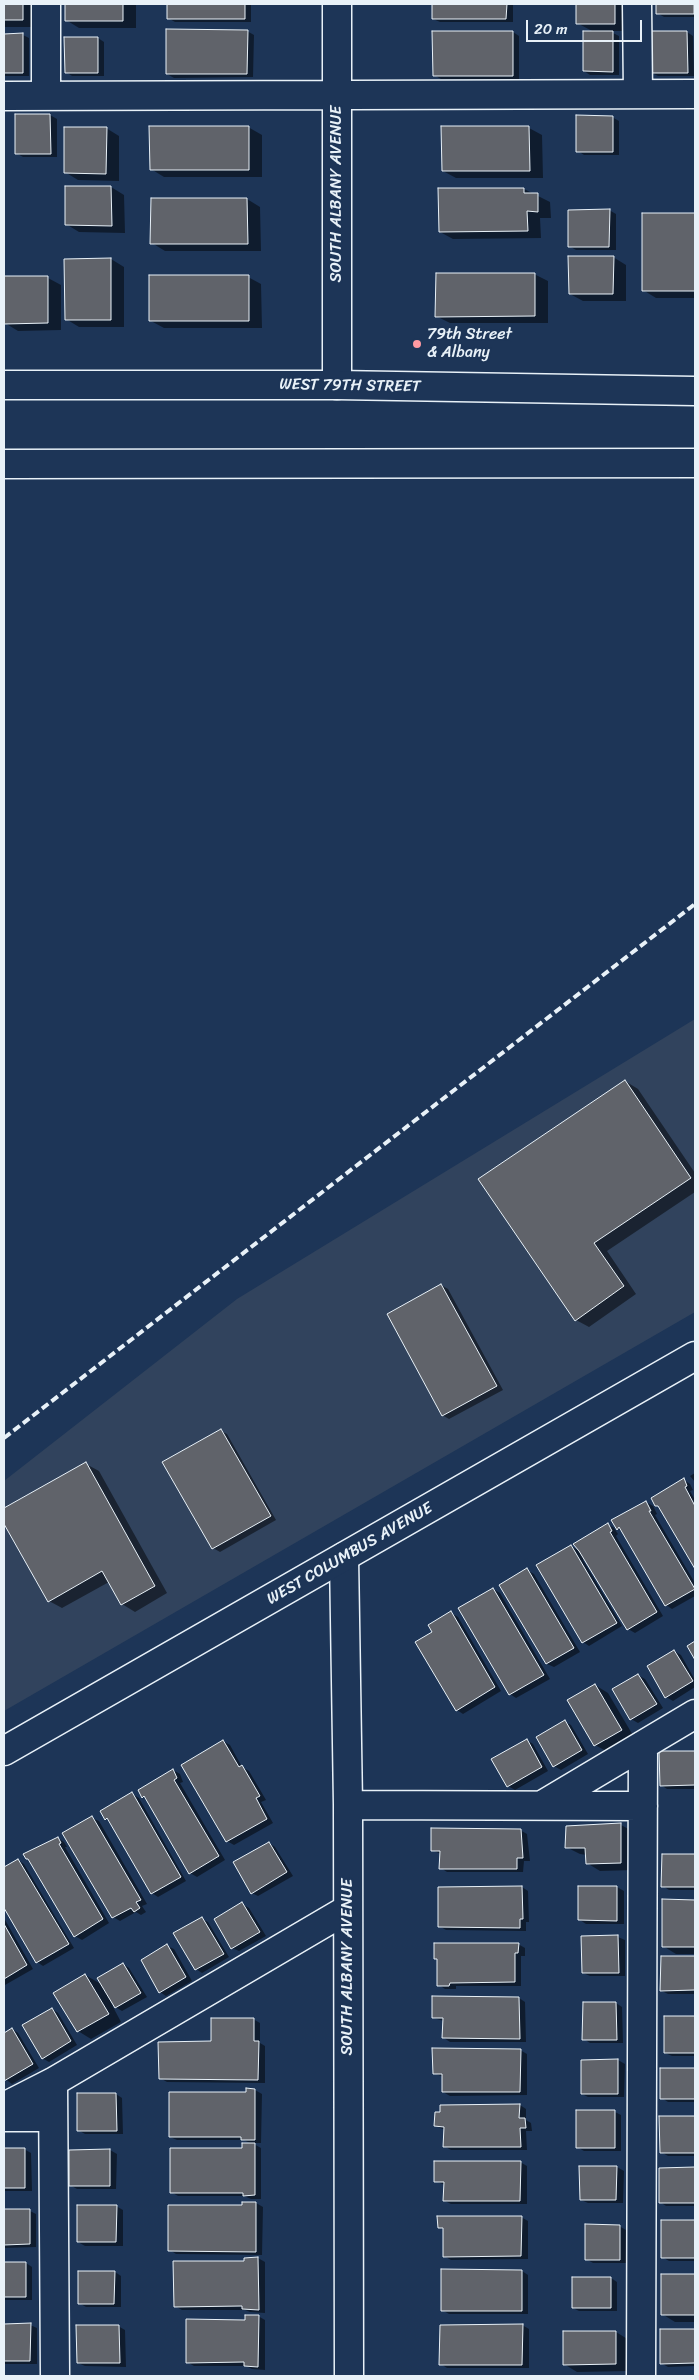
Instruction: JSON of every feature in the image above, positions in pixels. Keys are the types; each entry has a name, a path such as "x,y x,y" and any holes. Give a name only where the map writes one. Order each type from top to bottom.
{"main road":[{"path":"46,4 46,96"},
{"name":"SOUTH ALBANY AVENUE","path":"337,4 337,385"},
{"path":"637,4 638,94"},
{"path":"4,96 695,94"},
{"name":"WEST 79TH STREET","path":"4,385 337,385 695,391"},
{"path":"4,464 695,462"},
{"name":"WEST COLUMBUS AVENUE","path":"4,1751 695,1356"},
{"name":"SOUTH ALBANY AVENUE","path":"344,1557 348,1804 349,2376"},
{"path":"543,1805 695,1714"},
{"path":"641,2376 644,1745"},
{"path":"348,1804 643,1806"},
{"path":"4,2107 53,2082 348,1909"},
{"path":"53,2082 55,2376"},
{"path":"4,2117 53,2116"}],"shaded area":[{"path":"695,1019 695,1312 4,1711 4,1481 237,1299"}],"building":[{"path":"4,4 23,4 23,20 4,20"},
{"path":"65,4 123,4 123,21 65,21"},
{"path":"167,4 245,4 245,19 167,19"},
{"path":"432,4 507,4 506,19 432,19"},
{"path":"576,4 615,4 615,24 576,24"},
{"path":"656,4 694,4 694,14 656,14"},
{"path":"166,29 248,30 247,74 166,74"},
{"path":"432,31 513,31 513,76 433,76"},
{"path":"583,31 613,31 613,72 583,71"},
{"path":"651,31 687,31 688,73 651,73"},
{"path":"23,33 23,73 4,73 4,34"},
{"path":"64,37 98,37 98,73 65,73"},
{"path":"15,114 50,114 51,154 15,154"},
{"path":"576,115 613,116 613,152 576,152"},
{"path":"149,126 249,126 249,170 150,170"},
{"path":"441,126 529,126 530,171 442,171"},
{"path":"64,127 107,127 106,174 64,173"},
{"path":"65,186 111,186 112,226 65,225"},
{"path":"438,188 524,188 524,193 538,193 538,212 527,211 528,231 439,232"},
{"path":"151,198 247,198 248,244 150,244"},
{"path":"610,209 609,247 568,247 568,210"},
{"path":"642,213 695,213 695,291 642,291"},
{"path":"568,256 614,256 613,294 569,294"},
{"path":"111,258 111,320 65,320 64,259"},
{"path":"436,273 535,273 535,316 435,317"},
{"path":"149,275 249,275 249,321 149,321"},
{"path":"4,276 48,276 48,323 4,324"},
{"path":"625,1080 691,1178 594,1243 624,1286 575,1321 478,1179"},
{"path":"441,1284 497,1386 442,1416 387,1314"},
{"path":"221,1429 271,1516 212,1549 162,1462"},
{"path":"86,1462 155,1586 121,1605 102,1571 48,1602 4,1524 4,1508"},
{"path":"684,1478 687,1486 685,1487 695,1506 695,1569 658,1506 655,1506 651,1498"},
{"path":"646,1501 651,1511 649,1511 695,1589 665,1606 619,1527 617,1530 611,1520"},
{"path":"608,1523 612,1531 610,1532 657,1612 627,1630 573,1544"},
{"path":"571,1545 617,1623 582,1643 536,1565"},
{"path":"527,1568 574,1648 546,1664 499,1585"},
{"path":"493,1588 544,1675 509,1695 458,1608"},
{"path":"451,1611 495,1687 456,1711 415,1642 432,1632 428,1625"},
{"path":"695,1641 695,1660 687,1646"},
{"path":"674,1650 693,1681 665,1698 647,1666"},
{"path":"638,1674 657,1704 630,1720 612,1689"},
{"path":"595,1684 622,1730 594,1746 567,1700"},
{"path":"565,1720 582,1750 553,1767 536,1737"},
{"path":"527,1739 542,1767 507,1787 491,1759"},
{"path":"223,1740 239,1767 242,1765 260,1796 256,1798 267,1819 226,1842 181,1765"},
{"path":"659,1751 695,1751 695,1785 660,1786"},
{"path":"173,1769 177,1778 174,1780 219,1856 189,1874 144,1796 142,1798 138,1790"},
{"path":"132,1792 181,1877 151,1894 107,1818 105,1820 100,1811"},
{"path":"92,1816 141,1900 136,1902 140,1908 134,1912 131,1908 112,1918 62,1833"},
{"path":"621,1823 621,1863 586,1864 585,1848 565,1848 566,1826"},
{"path":"431,1828 521,1829 523,1858 517,1858 517,1869 439,1869 440,1851 431,1851"},
{"path":"58,1837 61,1843 59,1844 103,1919 74,1937 28,1859 23,1854"},
{"path":"269,1842 287,1872 251,1894 233,1862"},
{"path":"662,1854 695,1854 695,1887 661,1887"},
{"path":"18,1859 69,1944 36,1963 4,1908 4,1867"},
{"path":"522,1886 523,1919 520,1919 520,1928 438,1927 438,1887"},
{"path":"578,1886 617,1886 617,1921 578,1920"},
{"path":"662,1899 695,1900 695,1947 662,1947"},
{"path":"242,1902 260,1932 231,1949 214,1919"},
{"path":"202,1917 224,1954 195,1970 173,1933"},
{"path":"4,1924 27,1965 4,1979"},
{"path":"618,1935 619,1973 582,1973 581,1936"},
{"path":"434,1943 519,1943 518,1953 515,1953 515,1982 450,1983 449,1986 437,1986 437,1959 434,1959"},
{"path":"167,1944 186,1977 159,1993 141,1960"},
{"path":"661,1956 695,1956 695,1990 660,1991"},
{"path":"123,1963 141,1993 115,2008 97,1978"},
{"path":"85,1974 109,2014 77,2032 53,1993"},
{"path":"432,1996 519,1997 520,2039 442,2038 443,2018 432,2018"},
{"path":"583,2002 616,2002 617,2040 582,2040"},
{"path":"52,2008 71,2041 42,2059 22,2025"},
{"path":"664,2016 695,2016 695,2053 664,2053"},
{"path":"211,2018 254,2018 254,2041 259,2041 258,2080 159,2079 158,2042 211,2041"},
{"path":"12,2028 33,2064 4,2081 4,2033"},
{"path":"432,2048 521,2049 520,2092 442,2092 442,2074 433,2074"},
{"path":"618,2059 618,2094 581,2094 581,2060"},
{"path":"660,2068 695,2068 695,2099 660,2099"},
{"path":"246,2088 255,2089 255,2140 241,2140 241,2137 169,2137 169,2092 246,2092"},
{"path":"77,2093 116,2093 117,2131 77,2131"},
{"path":"520,2104 519,2118 525,2118 526,2128 520,2128 521,2147 443,2147 444,2127 434,2126 435,2112 440,2112 440,2105"},
{"path":"576,2110 615,2110 615,2148 576,2148"},
{"path":"659,2116 695,2116 695,2153 660,2153"},
{"path":"242,2143 255,2143 255,2195 243,2196 243,2193 170,2193 170,2148 242,2148"},
{"path":"4,2148 25,2148 25,2188 4,2188"},
{"path":"110,2149 110,2186 69,2186 69,2150"},
{"path":"434,2161 521,2161 520,2201 443,2201 444,2182 434,2182"},
{"path":"579,2166 617,2166 616,2200 580,2200"},
{"path":"695,2167 695,2203 659,2203 659,2168"},
{"path":"242,2202 256,2202 256,2252 168,2251 168,2205 242,2205"},
{"path":"77,2205 117,2205 116,2242 77,2242"},
{"path":"4,2209 30,2209 30,2244 4,2245"},
{"path":"437,2216 522,2216 521,2256 443,2257 443,2228 438,2228"},
{"path":"661,2220 695,2220 695,2258 661,2258"},
{"path":"585,2224 620,2225 620,2260 585,2260"},
{"path":"258,2257 259,2310 242,2309 242,2306 174,2307 173,2261 244,2261 244,2258"},
{"path":"4,2262 26,2262 26,2297 4,2297"},
{"path":"441,2269 522,2270 522,2311 441,2311"},
{"path":"78,2271 115,2271 114,2304 78,2304"},
{"path":"661,2274 695,2274 695,2315 661,2315"},
{"path":"572,2277 611,2277 611,2308 572,2308"},
{"path":"245,2315 259,2315 258,2367 244,2366 244,2362 186,2363 186,2319 245,2320"},
{"path":"31,2323 30,2361 4,2361 4,2324"},
{"path":"523,2324 522,2365 439,2365 440,2325"},
{"path":"76,2325 119,2325 120,2363 77,2363"},
{"path":"660,2329 695,2329 695,2363 660,2364"},
{"path":"563,2331 616,2331 616,2364 563,2365"}],"railway":[{"path":"4,1438 695,904"}],"place":[{"name":"79th Street & Albany","path":"417,344"}]}
